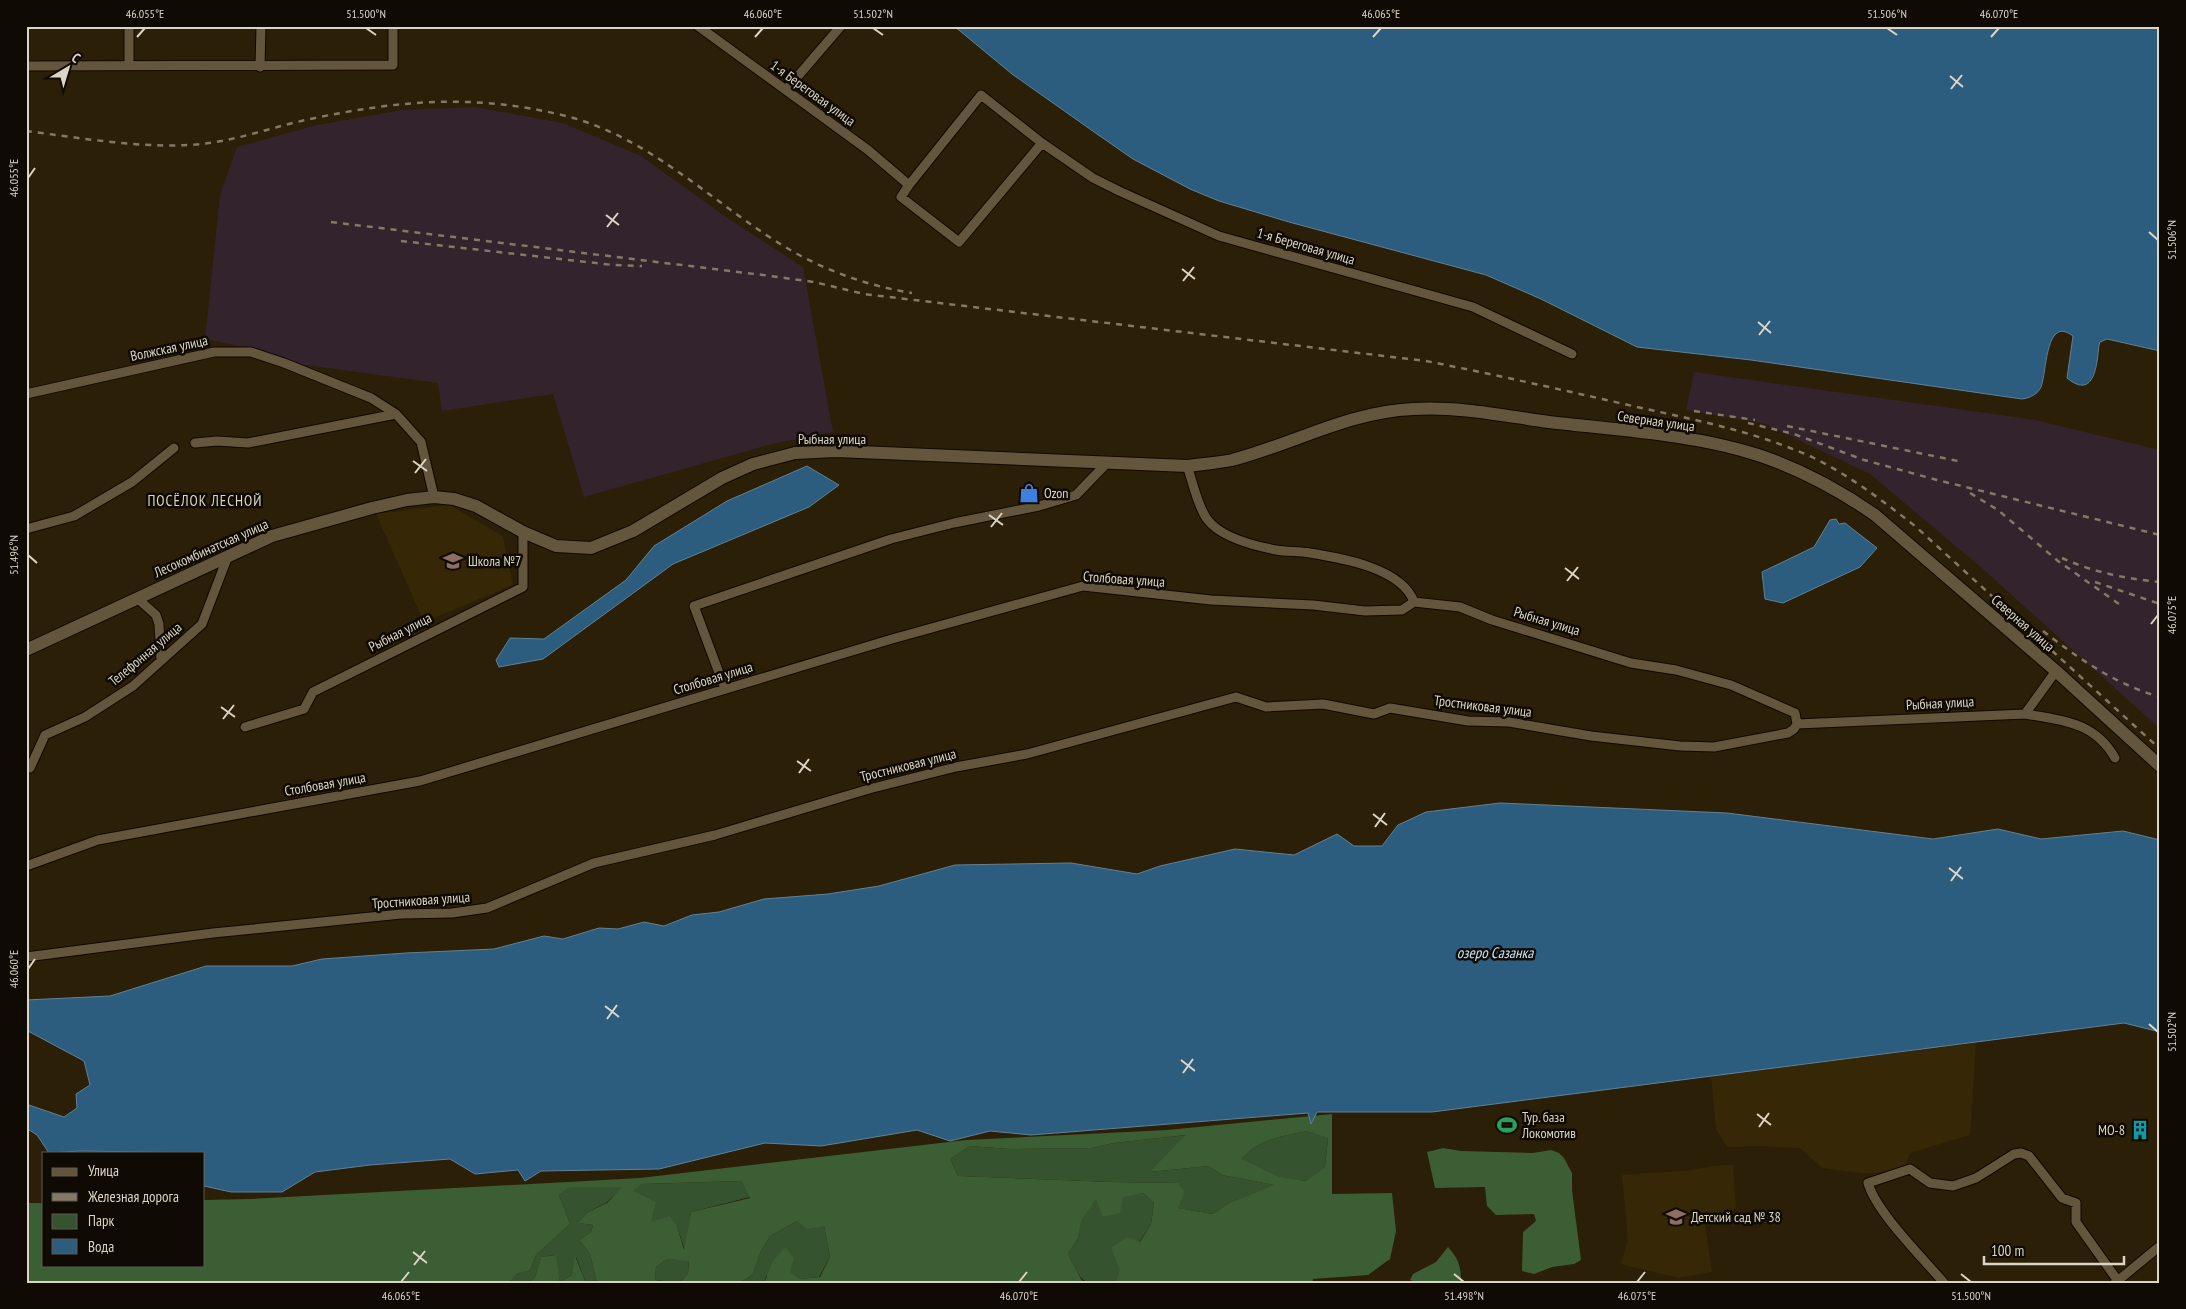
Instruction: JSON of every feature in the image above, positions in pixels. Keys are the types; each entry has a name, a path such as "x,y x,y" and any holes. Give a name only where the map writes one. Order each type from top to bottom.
{"street":[{"path":"128,65 129,26"},
{"path":"260,66 261,26"},
{"path":"26,66 393,65 393,26"},
{"name":"1-я Береговая улица","path":"698,26 868,150 908,185 981,95 1042,143 1093,178 1219,236 1473,307 1572,354"},
{"path":"786,90 841,26"},
{"path":"908,185 901,196 959,242 1042,143"},
{"name":"Волжская улица","path":"26,394 214,352 251,352 284,363 371,398 396,414 421,442 434,497"},
{"name":"Северная улица","path":"1187,466 1231,460 1327,426 1360,417 1414,408 1462,411 1687,439 1749,453 1815,479 1846,495 1875,515 2056,671"},
{"path":"195,443 216,440 248,443 396,414"},
{"path":"26,529 74,516 132,482 174,448"},
{"name":"Рыбная улица","path":"476,506 523,532 556,546 591,548 633,531 722,478 753,464 795,453 836,451 1187,466"},
{"path":"725,689 694,606 891,539 954,523 1039,506 1076,495 1106,464"},
{"path":"1187,466 1207,519 1223,534 1276,550 1309,552 1369,566 1390,577 1405,588 1414,602"},
{"name":"Лесокомбинатская улица","path":"26,650 272,536 407,500 434,497 454,499 476,506"},
{"name":"Рыбная улица","path":"245,727 304,709 313,692 523,587 523,532"},
{"name":"Телефонная улица","path":"30,768 45,735 85,717 133,686 202,624 228,555"},
{"name":"Столбовая улица","path":"26,866 98,840 420,781 892,639 1083,586 1211,600 1313,605 1366,611 1402,610 1414,602"},
{"path":"137,598 156,615 159,624 161,661"},
{"name":"Рыбная улица","path":"1414,602 1460,607 1492,620 1631,663 1676,670 1731,685 1795,713 1797,724 2024,714 2068,721 2095,733 2107,743 2115,758"},
{"path":"2024,714 2056,671 2160,766"},
{"name":"Тростниковая улица","path":"26,956 213,933 401,914 452,913 487,908 594,863 715,835 878,786 956,766 1027,754 1236,697 1266,707 1323,704 1374,714 1390,708 1468,721 1509,722 1591,736 1714,748 1788,733 1797,724"},
{"path":"1944,1283 1896,1227 1870,1193 1868,1183 1910,1170 1930,1183 1953,1186 1976,1178 2014,1154 2021,1153 2029,1156 2062,1198 2076,1203 2076,1222 2117,1282 2160,1246"}],"shaded area":[{"path":"475,107 563,123 641,156 726,217 803,267 833,432 772,444 584,497 553,394 442,411 438,383 291,363 254,349 205,339 220,195 237,147 317,125 403,110"},
{"path":"1694,372 2035,420 2160,450 2160,729 1984,570 1870,474 1763,423 1686,410"},
{"name":"Школа №7","path":"449,505 503,536 513,585 424,622 376,514"},
{"path":"1976,1043 1970,1135 1910,1153 1904,1168 1869,1174 1822,1168 1800,1148 1727,1147 1716,1129 1711,1076"},
{"name":"Детский сад № 38","path":"1733,1165 1736,1208 1726,1212 1726,1222 1705,1225 1712,1272 1678,1278 1621,1264 1628,1239 1622,1175"}],"green space":[{"path":"1332,1114 1332,1194 1392,1193 1396,1231 1390,1259 1368,1275 1313,1279 1312,1283 1115,1283 1120,1270 1111,1248 1127,1237 1140,1242 1151,1224 1154,1203 1143,1193 1123,1197 1120,1213 1103,1217 1096,1199 1081,1221 1078,1238 1068,1254 1085,1283 764,1283 773,1261 785,1247 794,1258 790,1272 800,1279 820,1277 830,1257 824,1226 807,1229 797,1221 770,1236 761,1251 753,1274 740,1283 680,1283 688,1273 689,1261 667,1259 656,1267 655,1280 673,1283 597,1283 590,1254 579,1240 591,1232 593,1225 578,1223 588,1212 607,1203 622,1187 570,1187 559,1195 570,1224 536,1255 530,1270 517,1274 509,1283 26,1283 26,1203 42,1203 42,1266 205,1266 205,1200 640,1178 966,1140 1167,1130","holes":["1307,1131 1328,1138 1325,1167 1306,1181 1279,1177 1242,1159 1255,1147 1280,1137","1186,1135 1149,1172 1209,1166 1222,1175 1274,1185 1229,1203 1213,1214 1178,1208 1185,1192 1178,1183 958,1176 950,1159 970,1146 1010,1149 1091,1148 1114,1143","741,1181 750,1198 691,1212 684,1250 677,1226 670,1216 651,1222 656,1202 633,1191 642,1184"]},
{"path":"1307,1131 1328,1137 1325,1167 1307,1181 1279,1178 1242,1159 1255,1147 1272,1139"},
{"path":"1187,1135 1149,1172 1209,1166 1222,1175 1275,1185 1229,1203 1213,1214 1178,1208 1178,1183 958,1176 950,1159 970,1146 1010,1149 1091,1148 1114,1143"},
{"path":"1443,1148 1461,1151 1533,1153 1551,1150 1559,1153 1572,1173 1572,1190 1581,1260 1574,1264 1552,1267 1534,1274 1522,1271 1523,1232 1536,1221 1534,1214 1496,1215 1487,1206 1485,1187 1435,1188 1427,1152"},
{"path":"741,1181 750,1197 691,1212 685,1251 677,1226 650,1222 632,1191 642,1184"},
{"path":"569,1187 623,1187 606,1203 588,1212 579,1223 593,1225 591,1232 579,1240 590,1254 597,1283 586,1283 576,1257 572,1275 560,1282 555,1255 541,1257 535,1277 528,1283 509,1283 517,1274 530,1270 536,1255 570,1224 559,1195"},
{"path":"1143,1193 1154,1203 1151,1224 1121,1270 1115,1283 1095,1283 1084,1280 1077,1272 1068,1254 1078,1238 1080,1221 1096,1198"},
{"path":"797,1221 824,1226 830,1257 819,1277 800,1279 789,1272 766,1276 764,1283 740,1283 753,1274 761,1251 770,1236"},
{"path":"1448,1247 1458,1262 1461,1281 1480,1281 1479,1283 1416,1283 1410,1280 1413,1274 1436,1262"},
{"path":"556,1255 560,1282 572,1275 575,1256 586,1283 528,1283 535,1277 541,1257"},
{"path":"667,1259 689,1260 688,1273 680,1283 655,1280 656,1267"}],"water":[{"path":"954,26 2160,26 2160,351 2107,339 2100,342 2093,377 2084,385 2076,384 2067,378 2073,336 2064,332 2057,333 2052,339 2049,348 2041,387 2038,392 2022,399 1751,360 1637,347 1541,299 1486,275 1289,222 1219,201 1190,189 1133,159 1012,74"},
{"path":"807,466 839,485 809,507 673,564 543,659 499,667 496,660 510,638 544,639 626,580 654,546 727,501"},
{"path":"1836,519 1839,524 1845,523 1877,548 1860,567 1783,603 1765,599 1762,572 1814,547 1830,520"},
{"name":"озеро Сазанка","path":"1500,803 1727,813 1933,839 1998,829 2041,839 2123,831 2160,840 2160,1032 2124,1023 1432,1112 1317,1112 1311,1124 1308,1113 1031,1135 990,1131 950,1141 917,1130 821,1146 765,1143 659,1169 541,1171 525,1181 518,1170 475,1174 450,1159 370,1165 315,1172 282,1192 231,1192 205,1186 205,1152 48,1152 37,1135 26,1128 26,1104 64,1117 77,1108 76,1094 90,1085 84,1061 26,1030 26,1000 110,996 206,966 292,966 322,959 494,949 544,936 563,939 599,928 618,929 644,922 664,926 692,915 719,912 764,899 828,894 879,886 955,865 1071,863 1137,874 1160,866 1235,849 1294,855 1337,834 1354,846 1382,846 1398,825 1426,812"}],"railway":[{"path":"26,131 118,143 188,145 222,141 302,121 378,107 438,102 468,102 529,108 562,115 594,125 625,139 682,174 764,233 806,259 835,272 865,282 912,293"},
{"path":"331,222 763,275 814,282 864,294 1426,361 1506,377 1681,417 1769,440 1826,464 1865,489 1915,526 2160,749"},
{"path":"401,241 613,265 642,266"},
{"path":"1694,411 1755,420"},
{"path":"1748,423 1794,434 1864,460 1937,480 2160,535"},
{"path":"1787,426 1958,461"},
{"path":"1970,493 1998,510 2058,561 2119,604"},
{"path":"2062,558 2110,574 2160,582"},
{"path":"2095,582 2160,604"},
{"path":"2043,631 2098,670 2144,692 2160,697"}],"place":[{"name":"Ozon","path":"1029,493"},
{"name":"Школа №7","path":"453,561"},
{"name":"Тур. база Локомотив","path":"1507,1125"},
{"name":"MO-8","path":"2140,1130"},
{"name":"Детский сад № 38","path":"1676,1217"}],"district":[{"name":"ПОСЁЛОК ЛЕСНОЙ","path":"205,501"}]}
